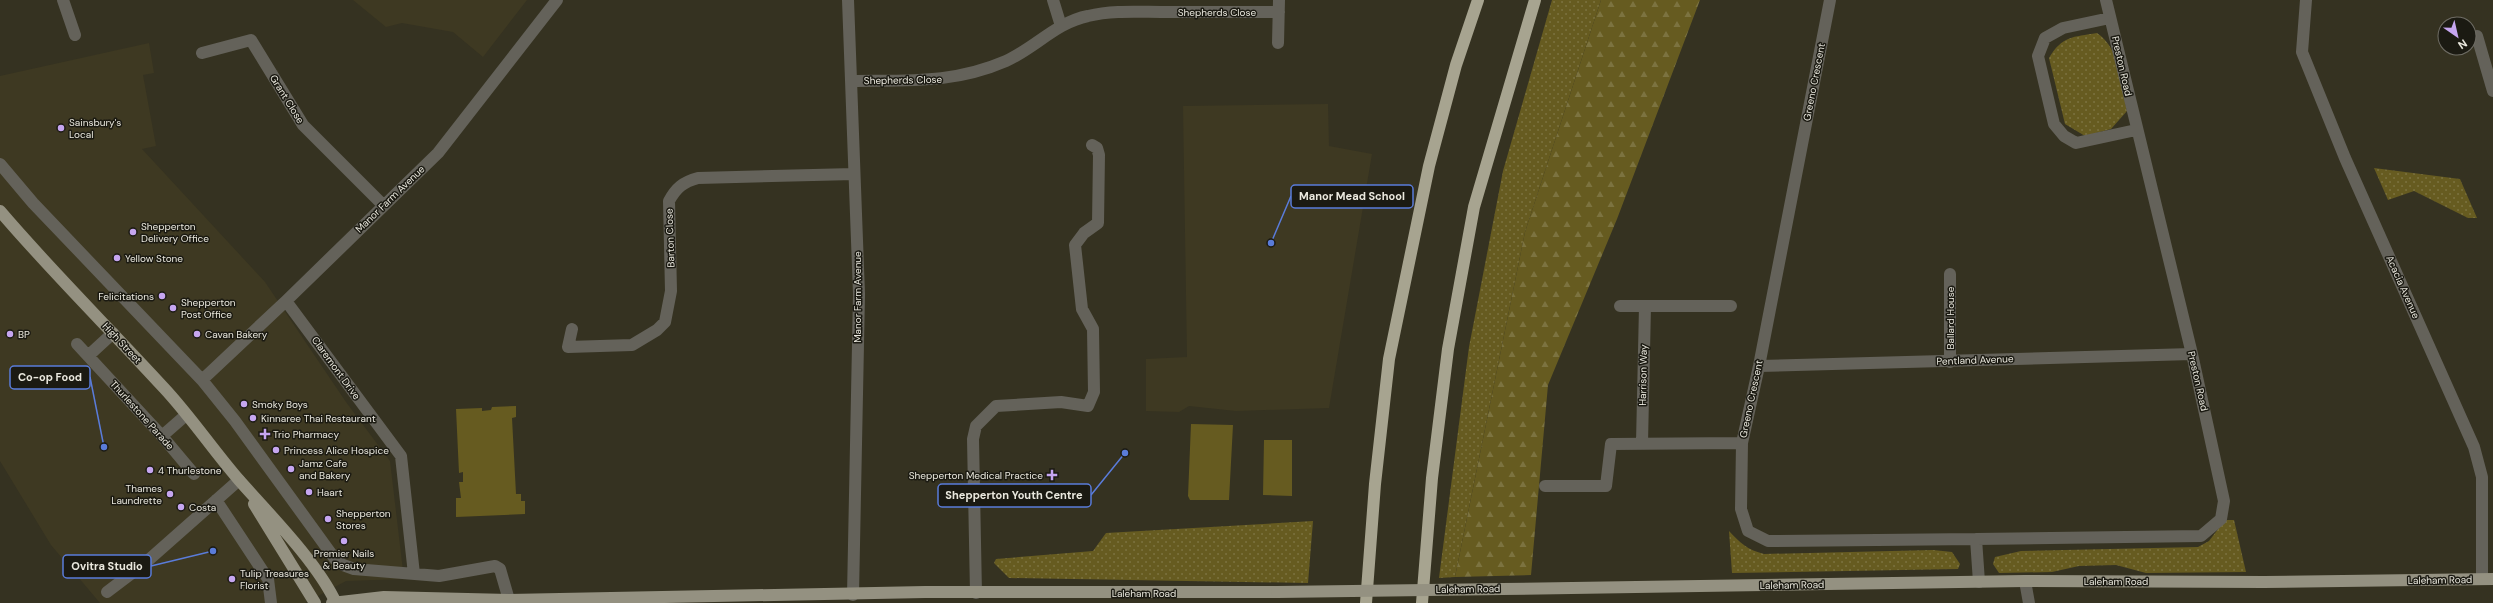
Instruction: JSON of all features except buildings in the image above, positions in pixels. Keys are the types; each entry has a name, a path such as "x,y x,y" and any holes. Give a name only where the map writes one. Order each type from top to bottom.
{"highway":[{"path":"1366,603 1375,484 1390,360 1429,166 1456,65 1478,0"},
{"path":"1422,603 1432,478 1447,356 1474,207 1535,0"}],"main road":[{"name":"High Street","path":"0,211 46,264 113,333 186,415 239,480 271,514 323,581 334,602"},
{"name":"High Street","path":"239,480 315,603"},
{"name":"Laleham Road","path":"334,602 384,597 529,601 658,600 976,593 1277,592 1979,582 2264,582 2488,579"},
{"name":"Laleham Road","path":"413,603 443,599"}],"street":[{"path":"63,0 75,35"},
{"name":"Manor Farm Avenue","path":"202,380 286,301 438,153 557,0"},
{"name":"Manor Farm Avenue","path":"848,0 859,294 853,595"},
{"path":"1053,0 1061,26"},
{"name":"Greeno Crescent","path":"1830,0 1759,366 1742,442 1741,509 1748,530 1768,541 1976,539"},
{"name":"Preston Road","path":"1976,539 2201,536 2221,519 2224,501 2192,354 2136,130 2106,0"},
{"name":"Acacia Avenue","path":"2306,0 2302,52 2345,158 2474,447 2482,477 2488,579"},
{"name":"Shepherds Close","path":"851,81 944,80 975,72 1007,61 1036,45 1061,26 1087,16 1115,12 1279,6 1278,43"},
{"path":"2110,18 2063,28 2045,38 2038,56 2054,124 2064,136 2076,143 2136,130"},
{"path":"2477,36 2488,56 2493,91"},
{"name":"Grant Close","path":"202,53 251,40 302,125 383,205"},
{"path":"976,593 973,439 976,426 996,406 1062,402 1088,406 1094,392 1093,329 1086,319 1081,304 1076,246 1084,233 1098,223 1099,155 1097,148 1092,145"},
{"path":"0,164 38,208 202,380 235,422 335,559 342,565 354,569 439,576 495,566 500,569 509,600"},
{"name":"Barton Close","path":"572,328 568,346 632,345 658,330 665,322 672,291 669,201 675,190 685,181 698,178 854,174"},
{"name":"Ballard House","path":"1950,274 1950,362"},
{"name":"Claremont Drive","path":"286,301 401,456 414,574"},
{"path":"1620,306 1731,306"},
{"name":"Harrison Way","path":"1642,443 1645,306"},
{"path":"88,356 113,333"},
{"name":"Thurlestone Parade","path":"77,344 162,436 194,474"},
{"name":"Pentland Avenue","path":"1759,366 1950,362 2192,354"},
{"path":"162,436 186,415"},
{"path":"1545,486 1606,486 1611,444 1742,442"},
{"path":"107,592 144,564 239,480"},
{"path":"216,500 268,578 271,603"},
{"path":"1976,539 1979,582"},
{"path":"2025,582 2029,603"}],"shaded area":[{"path":"353,0 527,0 483,57 453,32 402,23 386,27"},
{"path":"149,43 154,73 143,75 156,146 142,149 265,282 346,402 390,461 404,579 346,581 305,603 100,603 51,545 0,461 0,76"},
{"path":"1328,104 1329,146 1372,154 1329,408 1236,411 1189,406 1179,412 1146,411 1146,359 1187,357 1183,106"}],"green space":[{"path":"1552,0 1601,0 1525,232 1455,577 1439,578 1469,347 1503,171"},
{"path":"1601,0 1700,0 1617,219 1548,385 1531,575 1455,577 1525,232"},
{"path":"2097,33 2111,48 2119,68 2127,111 2111,129 2085,136 2065,124 2049,58 2064,41 2075,37"},
{"path":"2374,168 2460,179 2477,218 2468,218 2414,191 2388,200"},
{"path":"516,406 516,417 512,418 516,494 521,494 521,501 525,501 525,514 456,517 456,498 461,498 459,482 463,482 463,472 459,473 456,409 482,408 482,411 491,410 492,407"},
{"path":"1191,424 1233,425 1229,500 1190,500 1188,496"},
{"path":"1264,440 1292,440 1292,496 1263,495"},
{"path":"2225,520 2234,520 2246,572 2146,573 2116,565 2079,566 2052,572 1999,573 1993,564 1995,557 2021,551 2198,547 2209,541"},
{"path":"1313,521 1308,583 1009,578 994,563 996,559 1093,551 1106,533"},
{"path":"1729,531 1745,546 1764,554 1933,550 1952,552 1960,564 1958,569 1732,573"}],"place":[{"name":"Sainsbury's Local","path":"61,128"},
{"name":"Shepperton Delivery Office","path":"133,232"},
{"name":"Manor Mead School","path":"1271,243"},
{"name":"Yellow Stone","path":"117,258"},
{"name":"Felicitations","path":"162,296"},
{"name":"Shepperton Post Office","path":"173,308"},
{"name":"BP","path":"10,334"},
{"name":"Cavan Bakery","path":"197,334"},
{"name":"Smoky Boys","path":"244,404"},
{"name":"Kinnaree Thai Restaurant","path":"253,418"},
{"name":"Trio Pharmacy","path":"265,434"},
{"name":"Co-op Food","path":"104,447"},
{"name":"Princess Alice Hospice","path":"276,450"},
{"name":"Shepperton Youth Centre","path":"1125,453"},
{"name":"Jamz Cafe and Bakery","path":"291,469"},
{"name":"4 Thurlestone","path":"150,470"},
{"name":"Shepperton Medical Practice","path":"1052,475"},
{"name":"Haart","path":"309,492"},
{"name":"Thames Laundrette","path":"170,494"},
{"name":"Costa","path":"181,507"},
{"name":"Shepperton Stores","path":"328,519"},
{"name":"Premier Nails & Beauty","path":"344,541"},
{"name":"Ovitra Studio","path":"213,551"},
{"name":"Tulip Treasures Florist","path":"232,579"}]}
